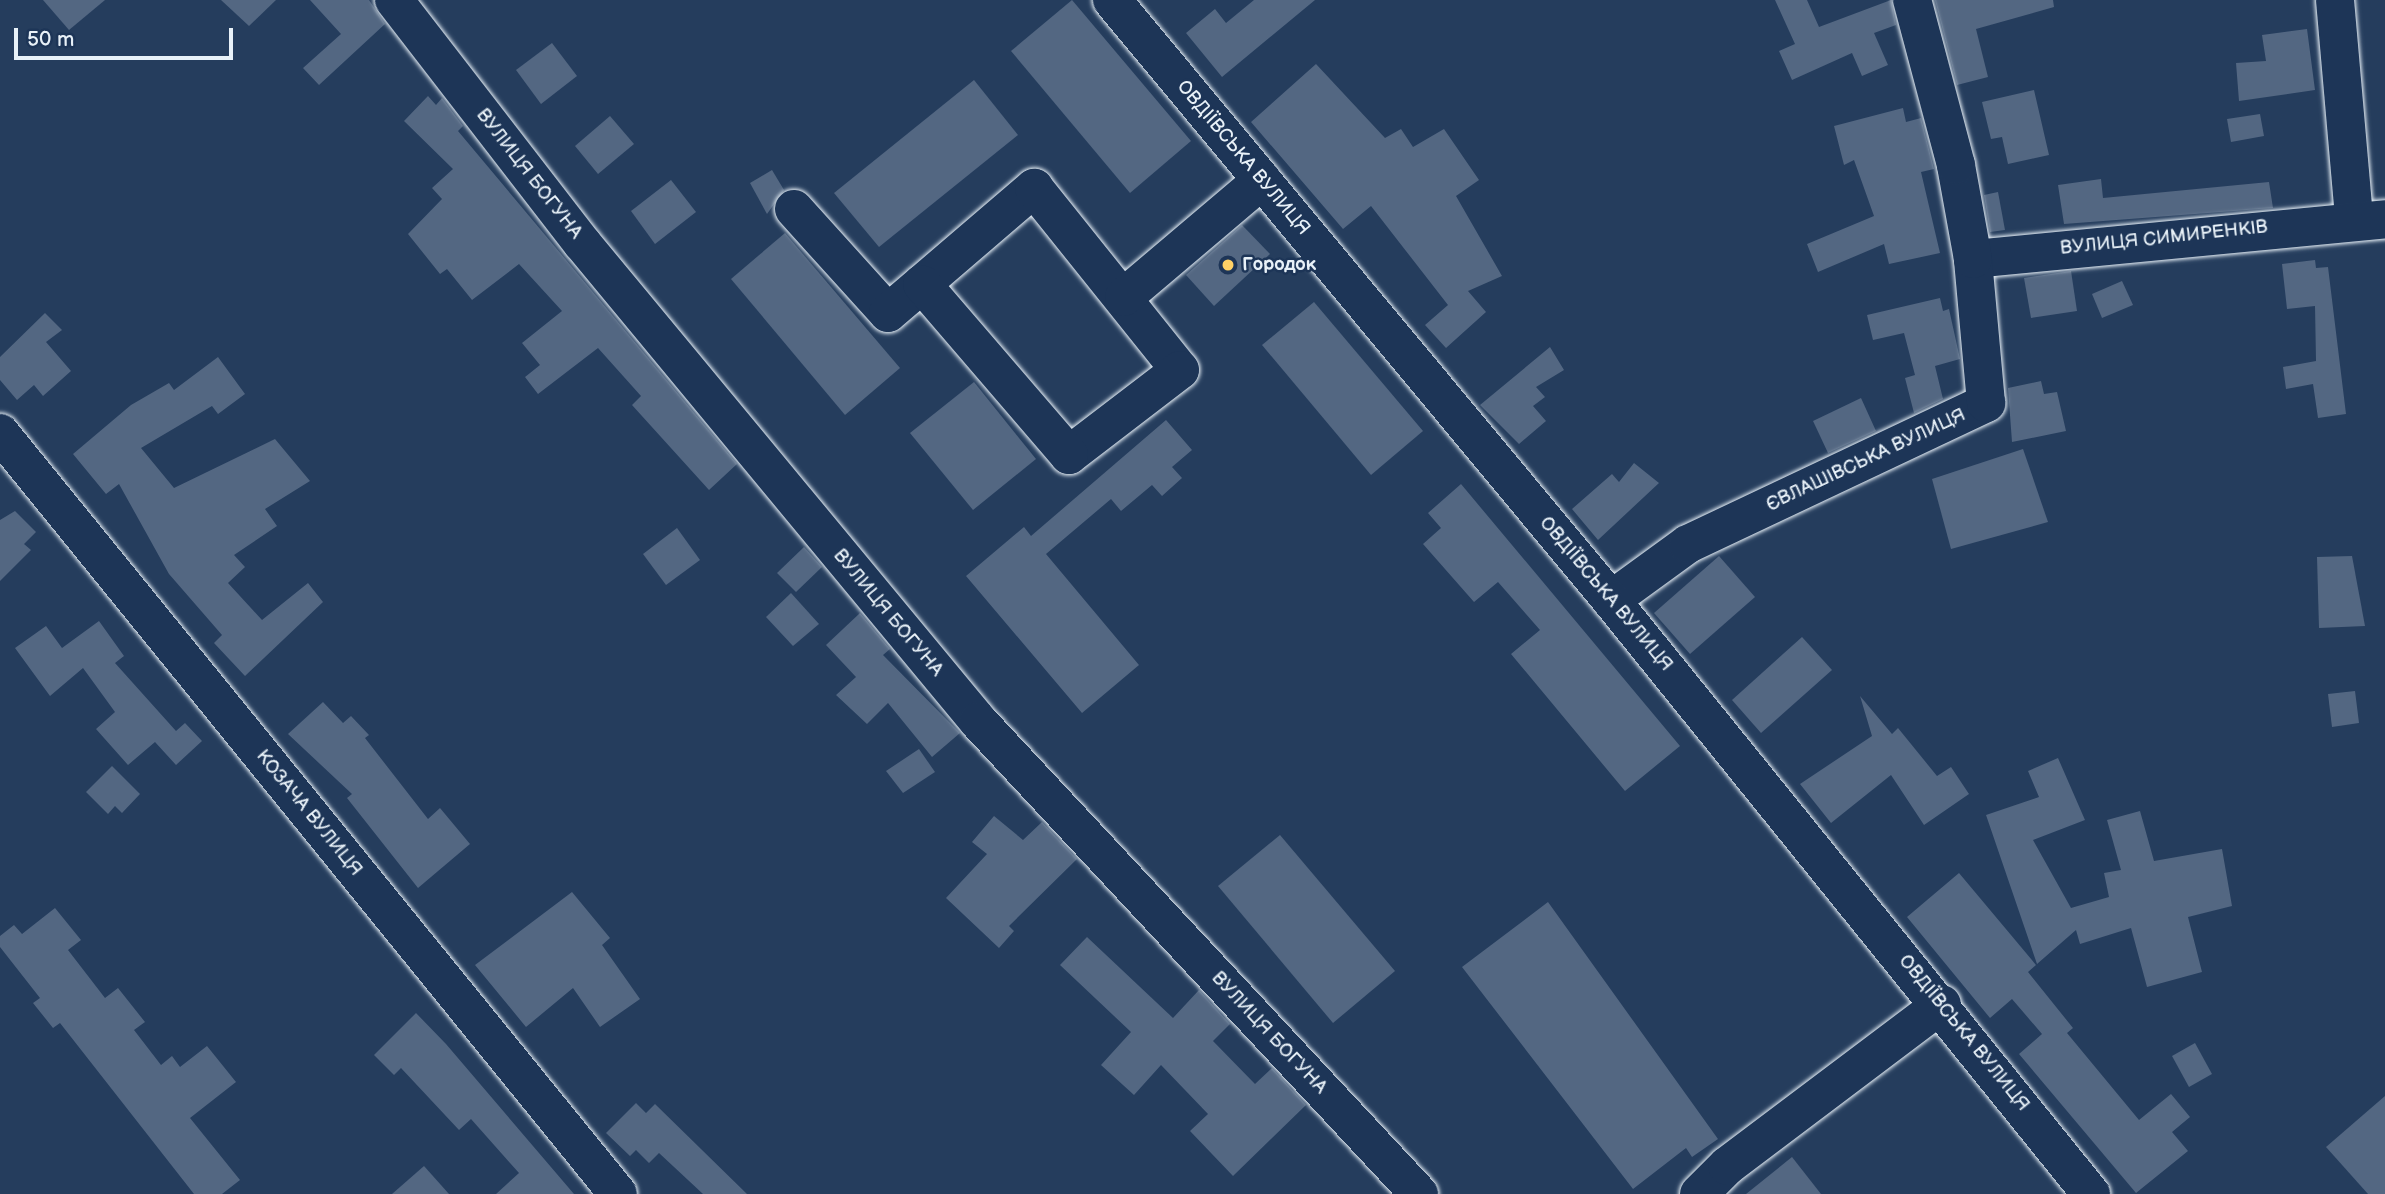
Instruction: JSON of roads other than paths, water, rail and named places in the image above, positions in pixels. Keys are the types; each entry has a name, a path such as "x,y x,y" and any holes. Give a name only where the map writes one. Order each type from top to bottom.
{"street":[{"name":"ВУЛИЦЯ БОГУНА","path":"394,0 582,243 978,721 1419,1194"},
{"name":"ОВДІЇВСЬКА ВУЛИЦЯ","path":"1112,0 1611,600 1942,1004 2091,1194"},
{"name":"ЄВЛАШІВСЬКА ВУЛИЦЯ","path":"1611,600 1688,544 1986,403 1973,259 1956,165 1912,0"},
{"name":"ВУЛИЦЯ СИМИРЕНКІВ","path":"1973,259 2370,218 2335,0"},
{"path":"1124,297 1262,180"},
{"path":"794,209 888,313 1034,188 1180,370 1069,455 922,284"},
{"name":"КОЗАЧА ВУЛИЦЯ","path":"0,433 618,1194"},
{"path":"1699,1194 1727,1166 1942,1004"}],"place":[{"name":"Городок","path":"1228,265"}]}
